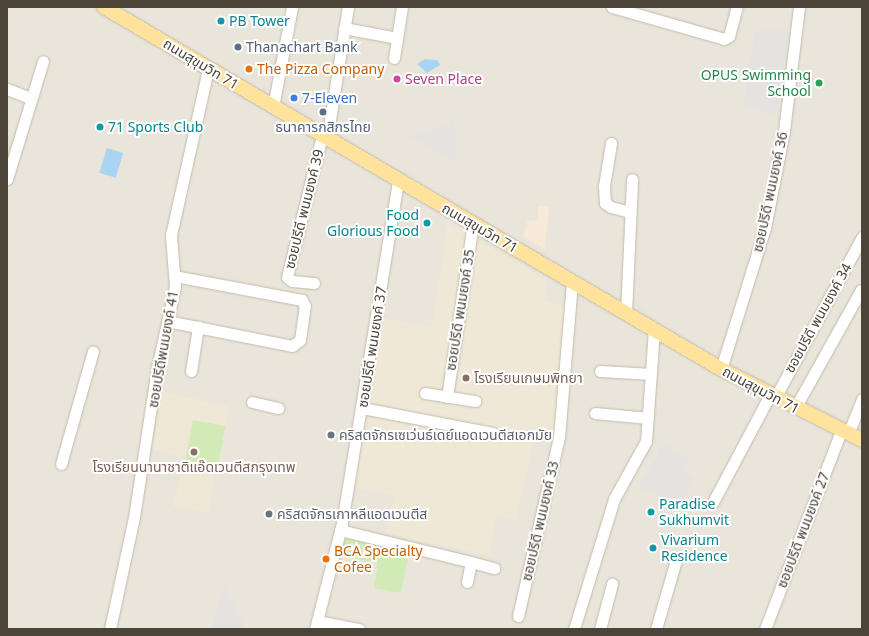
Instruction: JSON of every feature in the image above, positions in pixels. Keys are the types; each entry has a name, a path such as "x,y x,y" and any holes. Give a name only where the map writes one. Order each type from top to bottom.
{"main road":[{"name":"ถนนสุขุมวิท 71","path":"104,7 398,181 721,369 795,408 862,440"}],"street":[{"path":"273,107 292,7"},
{"path":"325,138 348,7"},
{"path":"394,58 402,7"},
{"path":"612,7 724,39 729,36 737,7"},
{"name":"ซอยปรีดี พนมยงค์ 36","path":"721,369 766,228 784,131 799,9"},
{"path":"344,28 397,38"},
{"path":"7,179 43,61"},
{"name":"ซอยปรีดีพนมยงค์ 41","path":"110,629 134,517 157,368 175,276 171,235 208,69"},
{"path":"7,89 31,98"},
{"name":"ซอยปรีดี พนมยงค์ 39","path":"314,283 292,281 287,277 325,138"},
{"path":"611,143 604,186 605,203 611,207 630,212"},
{"path":"626,313 632,179"},
{"name":"ซอยปรีดี พนมยงค์ 37","path":"316,625 340,530 362,408 398,181"},
{"name":"ซอยปรีดี พนมยงค์ 35","path":"447,397 474,224"},
{"name":"ซอยปรีดี พนมยงค์ 34","path":"713,502 862,238"},
{"path":"167,321 292,346 300,340 304,302 175,276"},
{"name":"ซอยปรีดี พนมยงค์ 33","path":"518,616 559,438 572,282"},
{"path":"795,408 860,290"},
{"path":"191,371 198,327"},
{"path":"574,629 614,499 646,441 654,329"},
{"path":"61,464 93,351"},
{"path":"600,371 651,374"},
{"path":"425,393 475,401"},
{"name":"ซอยปรีดี พนมยงค์ 27","path":"765,629 845,432 862,399"},
{"path":"252,402 278,408"},
{"path":"362,408 493,433"},
{"path":"595,413 648,418"},
{"path":"340,530 494,568"},
{"path":"656,629 676,560"},
{"path":"467,582 471,562"},
{"path":"600,629 612,584"},
{"path":"316,625 360,629"}],"shaded area":[{"path":"7,7 862,7 862,629 7,629"},
{"path":"789,28 777,118 744,104 755,31"},
{"path":"455,120 456,163 411,137"},
{"path":"538,206 549,207 545,249 523,237 528,220 538,221"},
{"name":"โรงเรียนเกษมพิทยา","path":"448,222 546,280 544,300 568,309 556,431 536,429 516,520 497,516 488,555 386,533 395,496 353,487 382,318 432,327"},
{"name":"โรงเรียนนานาชาติแอ๊ดเวนตีสกรุงเทพ","path":"161,391 229,407 208,513 173,506 186,457 149,448"},
{"path":"665,444 690,459 683,471 696,478 682,501 636,490 658,455 659,448"},
{"path":"224,585 244,626 243,629 212,629"}],"green space":[{"path":"193,420 225,426 218,467 185,460"},
{"path":"344,537 410,550 401,593 374,588 378,563 340,556"}],"water":[{"path":"425,59 437,60 440,65 427,73 417,64"},
{"path":"107,148 123,153 116,178 99,173"}],"place":[{"name":"PB Tower","path":"221,21"},
{"name":"Thanachart Bank","path":"238,47"},
{"name":"The Pizza Company","path":"249,69"},
{"name":"Seven Place","path":"397,79"},
{"name":"OPUS Swimming School","path":"819,83"},
{"name":"7-Eleven","path":"294,98"},
{"name":"ธนาคารกสิกรไทย","path":"323,112"},
{"name":"71 Sports Club","path":"100,127"},
{"name":"Food Glorious Food","path":"427,223"},
{"name":"โรงเรียนเกษมพิทยา","path":"466,378"},
{"name":"คริสตจักรเซเว่นธ์เดย์แอดเวนตีสเอกมัย","path":"331,435"},
{"name":"โรงเรียนนานาชาติแอ๊ดเวนตีสกรุงเทพ","path":"194,452"},
{"name":"Paradise Sukhumvit","path":"651,512"},
{"name":"คริสตจักรเกาหลีแอดเวนตีส","path":"269,514"},
{"name":"Vivarium Residence","path":"653,548"},
{"name":"BCA Specialty Cofee","path":"326,559"}]}
